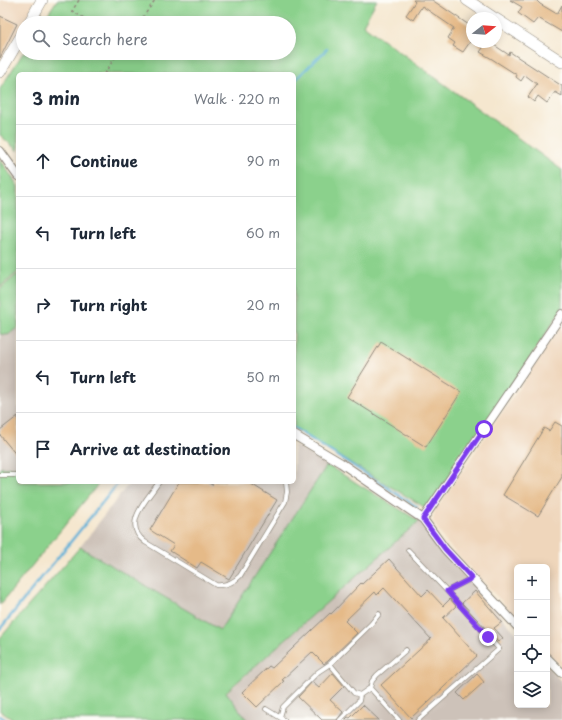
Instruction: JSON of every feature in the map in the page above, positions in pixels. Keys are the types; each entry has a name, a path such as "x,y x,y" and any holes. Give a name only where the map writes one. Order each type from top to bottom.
{"street":[{"path":"33,16 42,0"},
{"path":"467,0 485,12"},
{"path":"502,23 562,62"},
{"path":"0,72 16,45"},
{"path":"0,151 16,173"},
{"path":"423,519 562,314"},
{"path":"296,436 341,463 423,519 445,549 514,623"},
{"path":"550,661 562,674"}],"lane":[{"path":"0,475 16,475"},
{"path":"158,484 137,514 134,524 137,533 145,542 216,585 221,586 230,584 240,576 285,502 287,492 286,484"},
{"path":"408,550 499,649 418,720"},
{"path":"447,591 472,578"},
{"path":"280,717 283,707 318,672 330,664 371,624 379,614"},
{"path":"340,720 359,701 360,695 370,688 372,681 377,675 406,650"},
{"path":"330,664 354,692 360,695"},
{"path":"370,688 399,720"},
{"path":"266,709 284,720"}],"path":[{"path":"79,0 72,11 80,16"},
{"path":"144,16 155,0"},
{"path":"105,72 113,60"}],"shaded area":[{"path":"0,0 37,0 28,16 16,16 16,36 0,63"},
{"path":"562,325 562,667 550,654 550,564 514,564 514,615 445,541 433,521 435,511"},
{"path":"16,329 16,467 1,469 0,334 8,335"},
{"path":"296,446 327,465 220,630 80,547 128,484 296,484"},
{"path":"419,521 446,556 514,631 514,708 550,708 550,669 562,682 562,720 247,720 226,693"}],"green space":[{"path":"57,0 377,0 363,25 562,170 562,309 431,511 296,430 296,72 16,72 16,149 0,135 0,89 19,60 296,60 296,16 47,16"},
{"path":"0,159 16,183 16,274 0,287"},
{"path":"16,276 16,329 8,335 0,334 0,289"},
{"path":"327,465 419,521 226,692 247,720 13,720 0,711 0,638 80,547 220,630"},
{"path":"16,467 16,484 98,484 0,605 0,468"}],"building":[{"path":"413,0 432,0 466,23 466,48 463,52 453,46 455,43 448,38 454,28 422,6 413,20 406,15 415,2"},
{"path":"510,0 536,0 557,14 562,5 562,32 538,18 533,24 518,13 522,7"},
{"path":"0,16 16,24 16,26 0,58"},
{"path":"483,48 498,48 509,55 510,52 562,86 562,96 555,92 547,103 538,96 534,102 528,97 537,84 525,75 521,81 516,77 517,75 480,52"},
{"path":"381,342 461,392 426,447 347,397"},
{"path":"16,418 16,455 0,435 0,430"},
{"path":"555,422 562,426 562,477 538,516 503,495 544,428 549,431"},
{"path":"178,484 251,484 277,500 229,579 201,562 197,568 170,551 174,545 150,530"},
{"path":"389,559 422,596 428,590 443,606 450,599 456,606 443,618 477,656 411,718 381,685 431,639 384,588 377,595 375,592 345,621 357,633 328,661 324,664 312,652 282,680 284,681 257,707 242,692 269,666 272,668 330,613 331,614 361,583 362,584"},
{"path":"475,591 502,622 494,628 503,638 498,642 462,603"},
{"path":"333,673 344,686 330,700 343,712 337,720 322,720 298,697 312,682 319,688"},
{"path":"477,674 484,682 464,700 457,693"},
{"path":"363,705 379,720 345,720 348,717 350,718"}],"waterway":[{"path":"296,79 327,49"},
{"path":"296,429 417,507"},
{"path":"0,629 117,484"},
{"path":"0,716 6,720"}],"route":[{"path":"484,429 423,519 445,549 472,578 447,591 488,637"}]}
